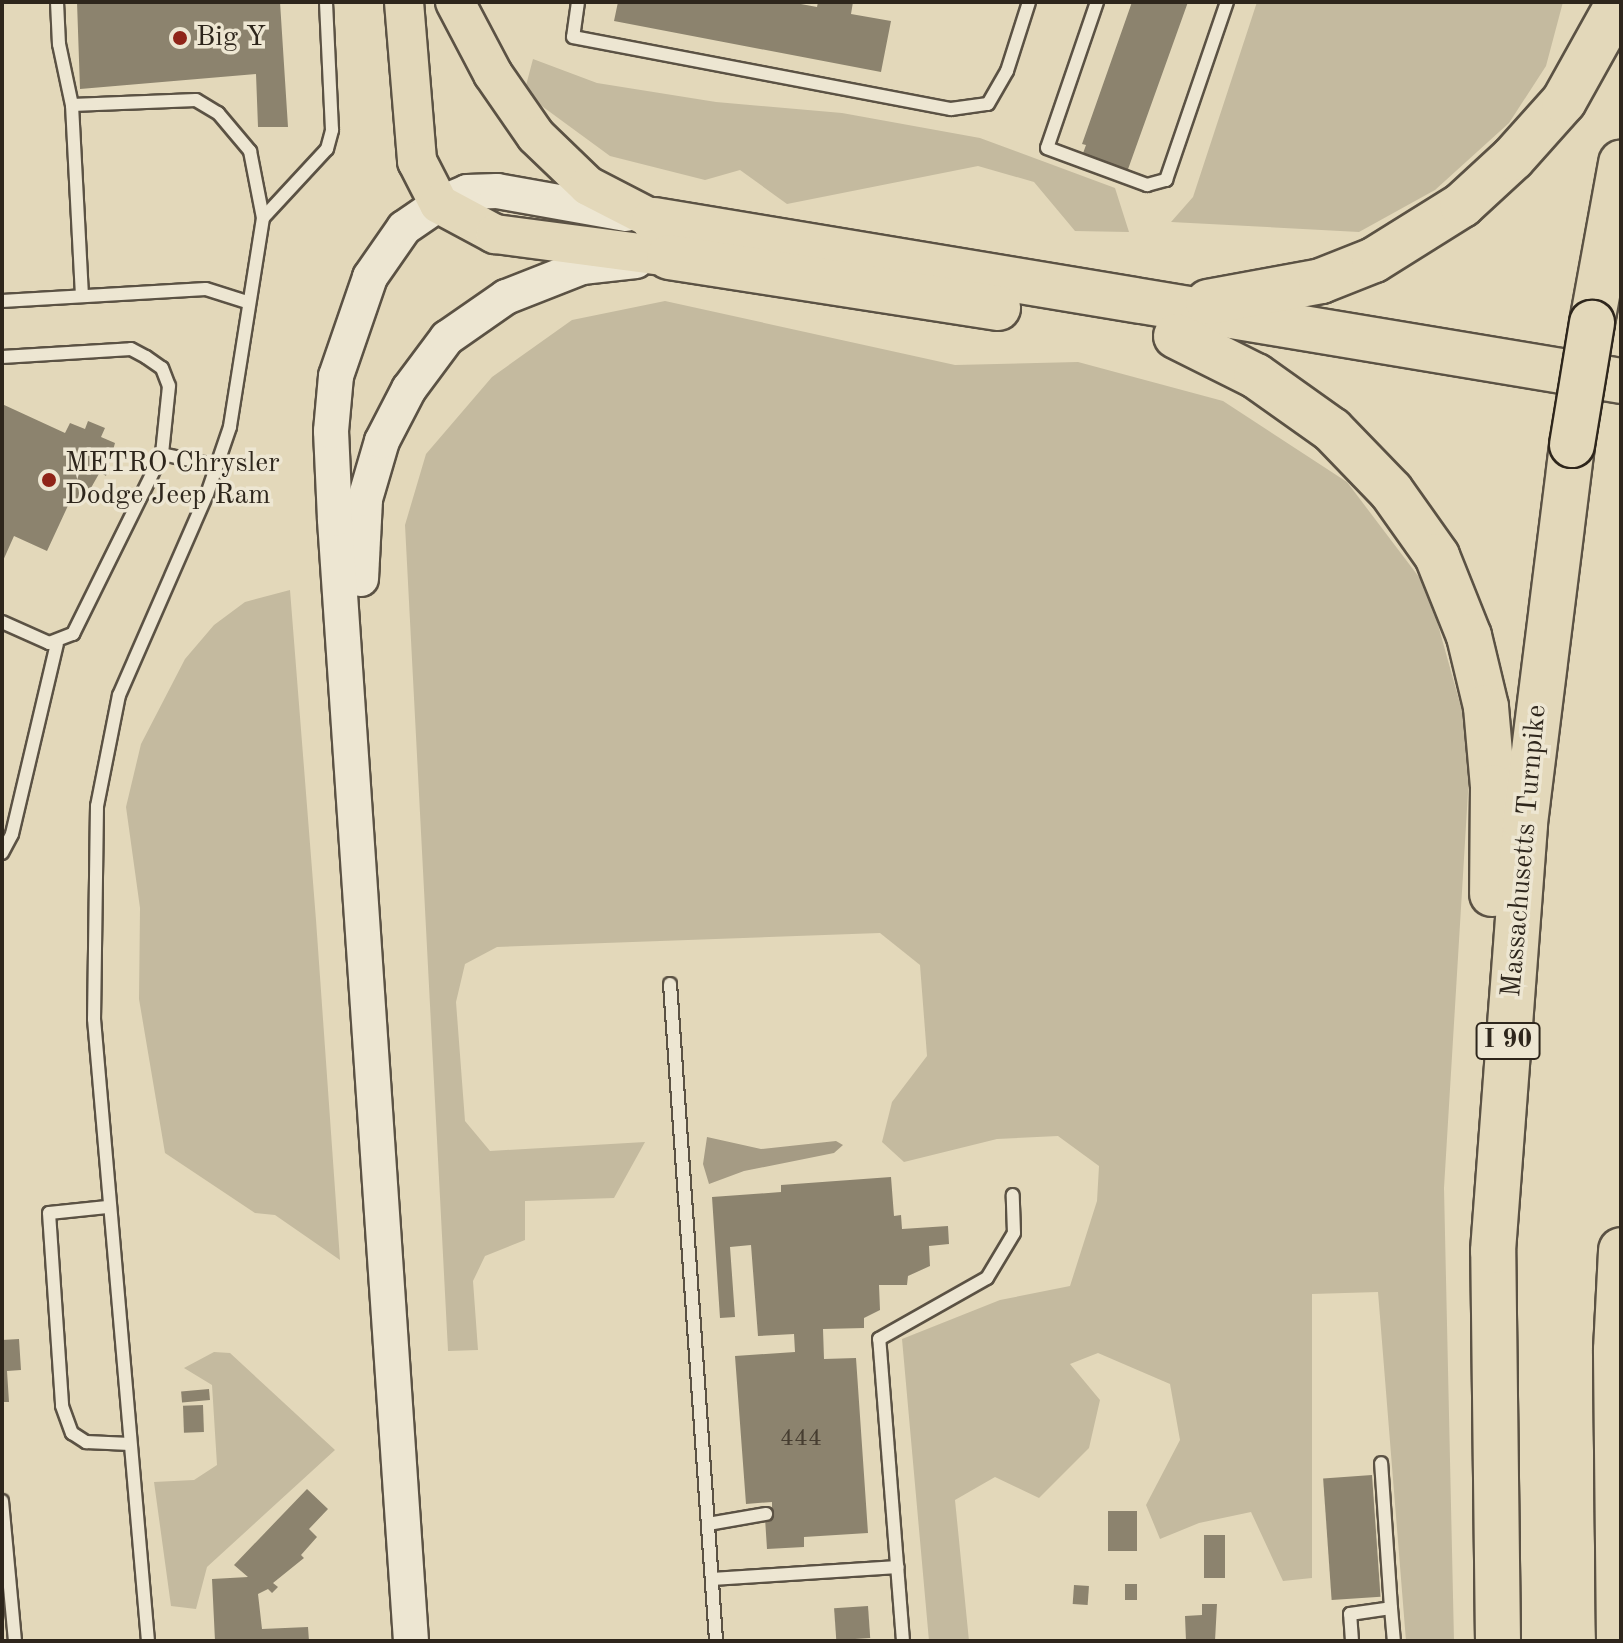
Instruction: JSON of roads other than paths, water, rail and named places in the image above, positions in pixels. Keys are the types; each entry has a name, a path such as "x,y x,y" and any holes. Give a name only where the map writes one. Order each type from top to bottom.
{"highway":[{"path":"1173,322 1251,297 1321,281 1421,234 1513,158 1564,101 1619,2"},
{"name":"Massachusetts Turnpike","path":"1498,1641 1493,1251 1525,823 1572,445 1621,163"},
{"path":"662,238 1173,322 1621,404"},
{"path":"1173,322 1621,381"},
{"path":"1173,322 1256,376 1342,440 1391,491 1437,556 1469,636 1486,707 1493,787 1488,1051 1493,1251"},
{"path":"1619,1638 1621,1250"}],"main road":[{"path":"404,2 417,161 439,204 495,234 662,238"},
{"path":"455,2 493,74 536,136 588,186 662,238"},
{"path":"411,1641 331,431 340,363 370,277 404,228 439,204"},
{"path":"432,1641 360,567 365,499 382,441 409,389 447,338 506,297 662,238"}],"lane":[{"path":"57,2 59,44 72,105 82,296"},
{"path":"263,218 327,149 332,130 326,2"},
{"path":"578,2 573,37 951,109 988,104 1007,71 1029,2"},
{"path":"1097,2 1047,148 1147,185 1166,180 1227,2"},
{"path":"72,105 196,100 218,113 250,151 263,218 247,302 241,373 217,466 124,683 102,761 94,1019 107,1207 148,1641"},
{"path":"2,301 206,289 247,302"},
{"path":"2,357 131,349 162,368 169,386 162,454 73,634 57,644 12,834 2,853"},
{"path":"162,454 217,466"},
{"path":"2,622 57,644"},
{"path":"670,984 716,1641"},
{"path":"903,1641 879,1339 987,1278 1014,1233 1013,1195"},
{"path":"107,1207 49,1213 48,1243 62,1406 72,1433 86,1442 130,1444"},
{"path":"1381,1463 1394,1641"},
{"path":"2,1501 8,1615 15,1641"},
{"path":"708,1524 766,1514"},
{"path":"712,1579 898,1567"},
{"path":"1352,1641 1350,1614 1391,1608"}],"place":[{"name":"Big Y","path":"180,38"},
{"name":"METRO Chrysler Dodge Jeep Ram","path":"49,480"}]}
